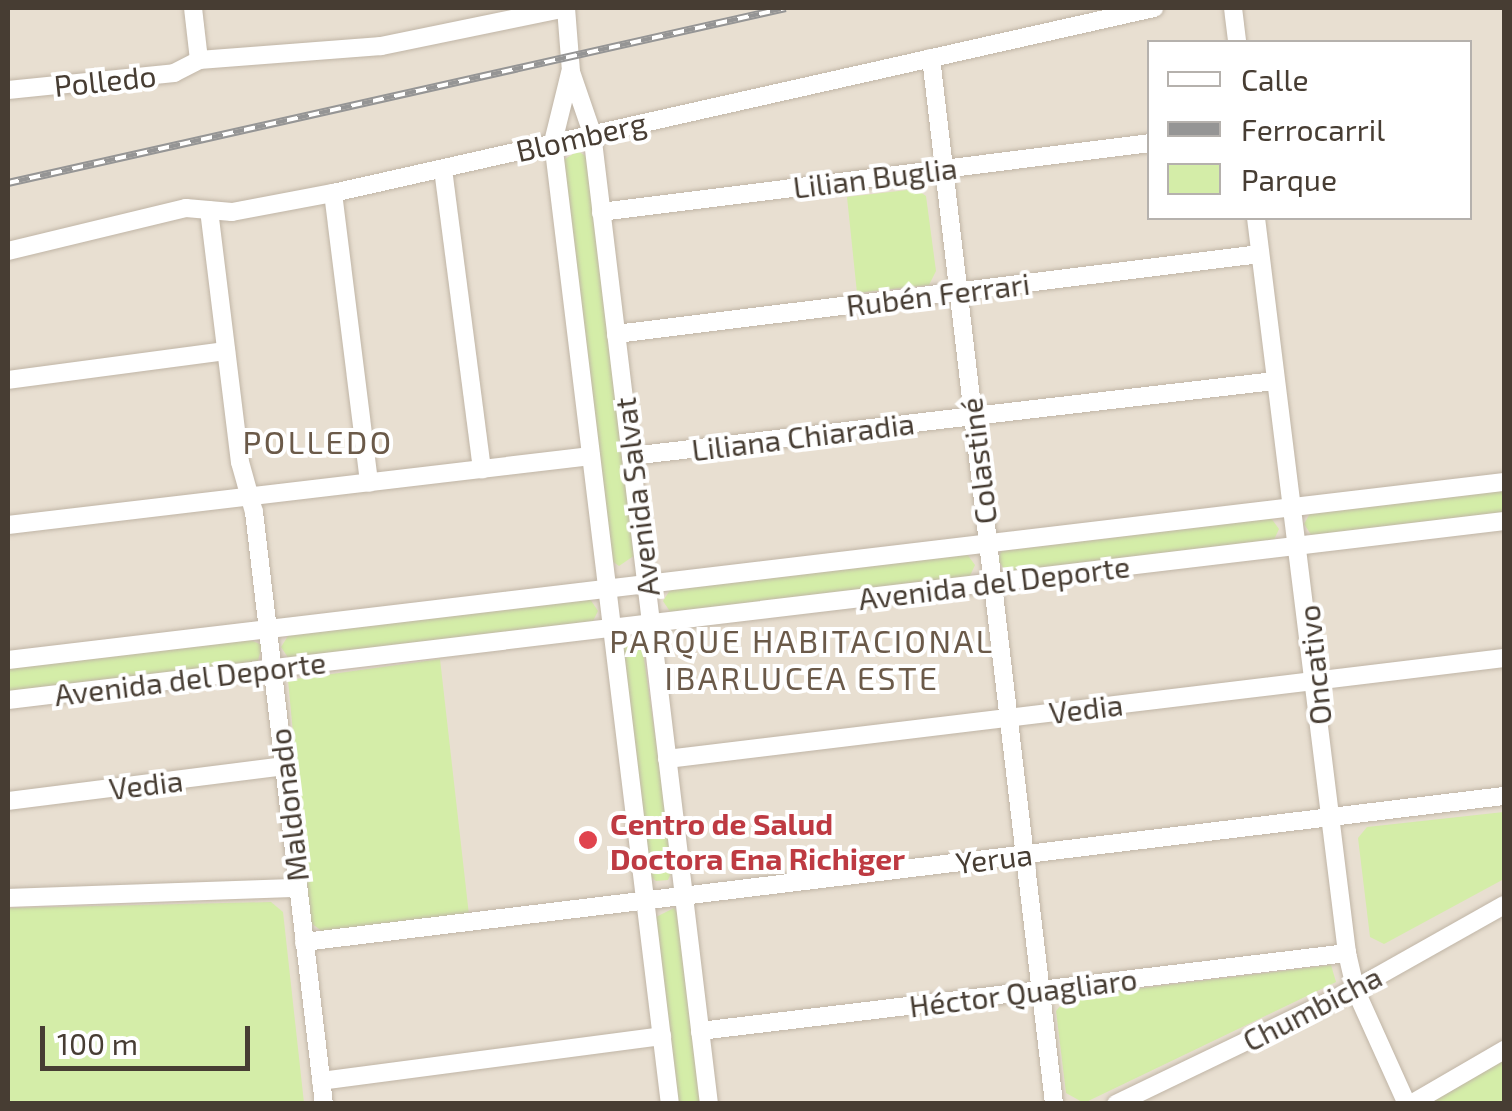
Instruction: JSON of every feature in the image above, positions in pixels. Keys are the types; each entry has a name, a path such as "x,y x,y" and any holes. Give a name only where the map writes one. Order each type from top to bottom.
{"street":[{"path":"194,8 199,60"},
{"name":"Polledo","path":"8,90 174,73 199,60 381,46 566,8"},
{"name":"Avenida Salvat","path":"566,8 571,72 592,133 708,1104"},
{"name":"Blomberg","path":"8,251 186,208 232,212 332,193 1154,8"},
{"path":"1232,8 1237,40"},
{"name":"Colastiné","path":"931,58 1054,1104"},
{"name":"Avenida Salvat","path":"571,72 552,142 670,1104"},
{"name":"Lilian Buglia","path":"601,212 1147,142"},
{"path":"442,169 482,469"},
{"path":"332,193 368,483"},
{"name":"Maldonado","path":"209,210 268,629 324,1104"},
{"name":"Oncativo","path":"1256,220 1288,508 1298,546 1316,680 1347,953 1355,989 1409,1104"},
{"name":"Rubén Ferrari","path":"616,334 1260,254"},
{"path":"8,380 226,351"},
{"name":"Liliana Chiaradia","path":"630,456 1274,381"},
{"path":"8,524 591,456"},
{"name":"Avenida del Deporte","path":"8,660 1504,482"},
{"name":"Avenida del Deporte","path":"8,700 1504,521"},
{"name":"Vedia","path":"667,759 1504,658"},
{"name":"Vedia","path":"8,802 284,766"},
{"name":"Yerua","path":"304,942 1504,796"},
{"path":"8,898 298,888"},
{"name":"Chumbicha","path":"1116,1104 1355,989 1504,905"},
{"name":"Héctor Quagliaro","path":"700,1030 1347,953"},
{"path":"321,1081 662,1036"},
{"path":"1409,1104 1504,1050"}],"shaded area":[{"path":"8,8 1504,8 1504,1103 8,1103"}],"green space":[{"path":"578,151 587,157 635,555 619,566 612,561 562,161"},
{"path":"916,189 926,196 936,271 929,285 857,293 847,197"},
{"path":"1504,487 1504,515 1312,536 1304,524 1312,510"},
{"path":"1271,518 1279,529 1272,544 1006,572 998,560 1001,551"},
{"path":"967,554 975,565 968,580 671,613 663,601 672,587"},
{"path":"590,599 598,611 591,625 289,659 281,647 290,633"},
{"path":"641,637 674,867 668,880 656,881 648,874 623,648"},
{"path":"246,638 262,645 257,665 8,696 8,667"},
{"path":"440,659 469,915 323,932 311,923 288,680"},
{"path":"1504,812 1504,879 1384,944 1370,937 1358,838 1367,827"},
{"path":"271,902 283,912 304,1103 8,1103 8,908"},
{"path":"674,908 680,917 703,1103 676,1103 654,918"},
{"path":"1331,965 1336,982 1084,1103 1066,1093 1056,1011 1068,997"},
{"path":"1504,1058 1504,1103 1426,1104"}],"railway":[{"path":"8,183 786,8"}],"place":[{"name":"Centro de Salud Doctora Ena Richiger","path":"588,840"}],"district":[{"name":"POLLEDO","path":"318,441"},
{"name":"PARQUE HABITACIONAL IBARLUCEA ESTE","path":"802,660"}]}
